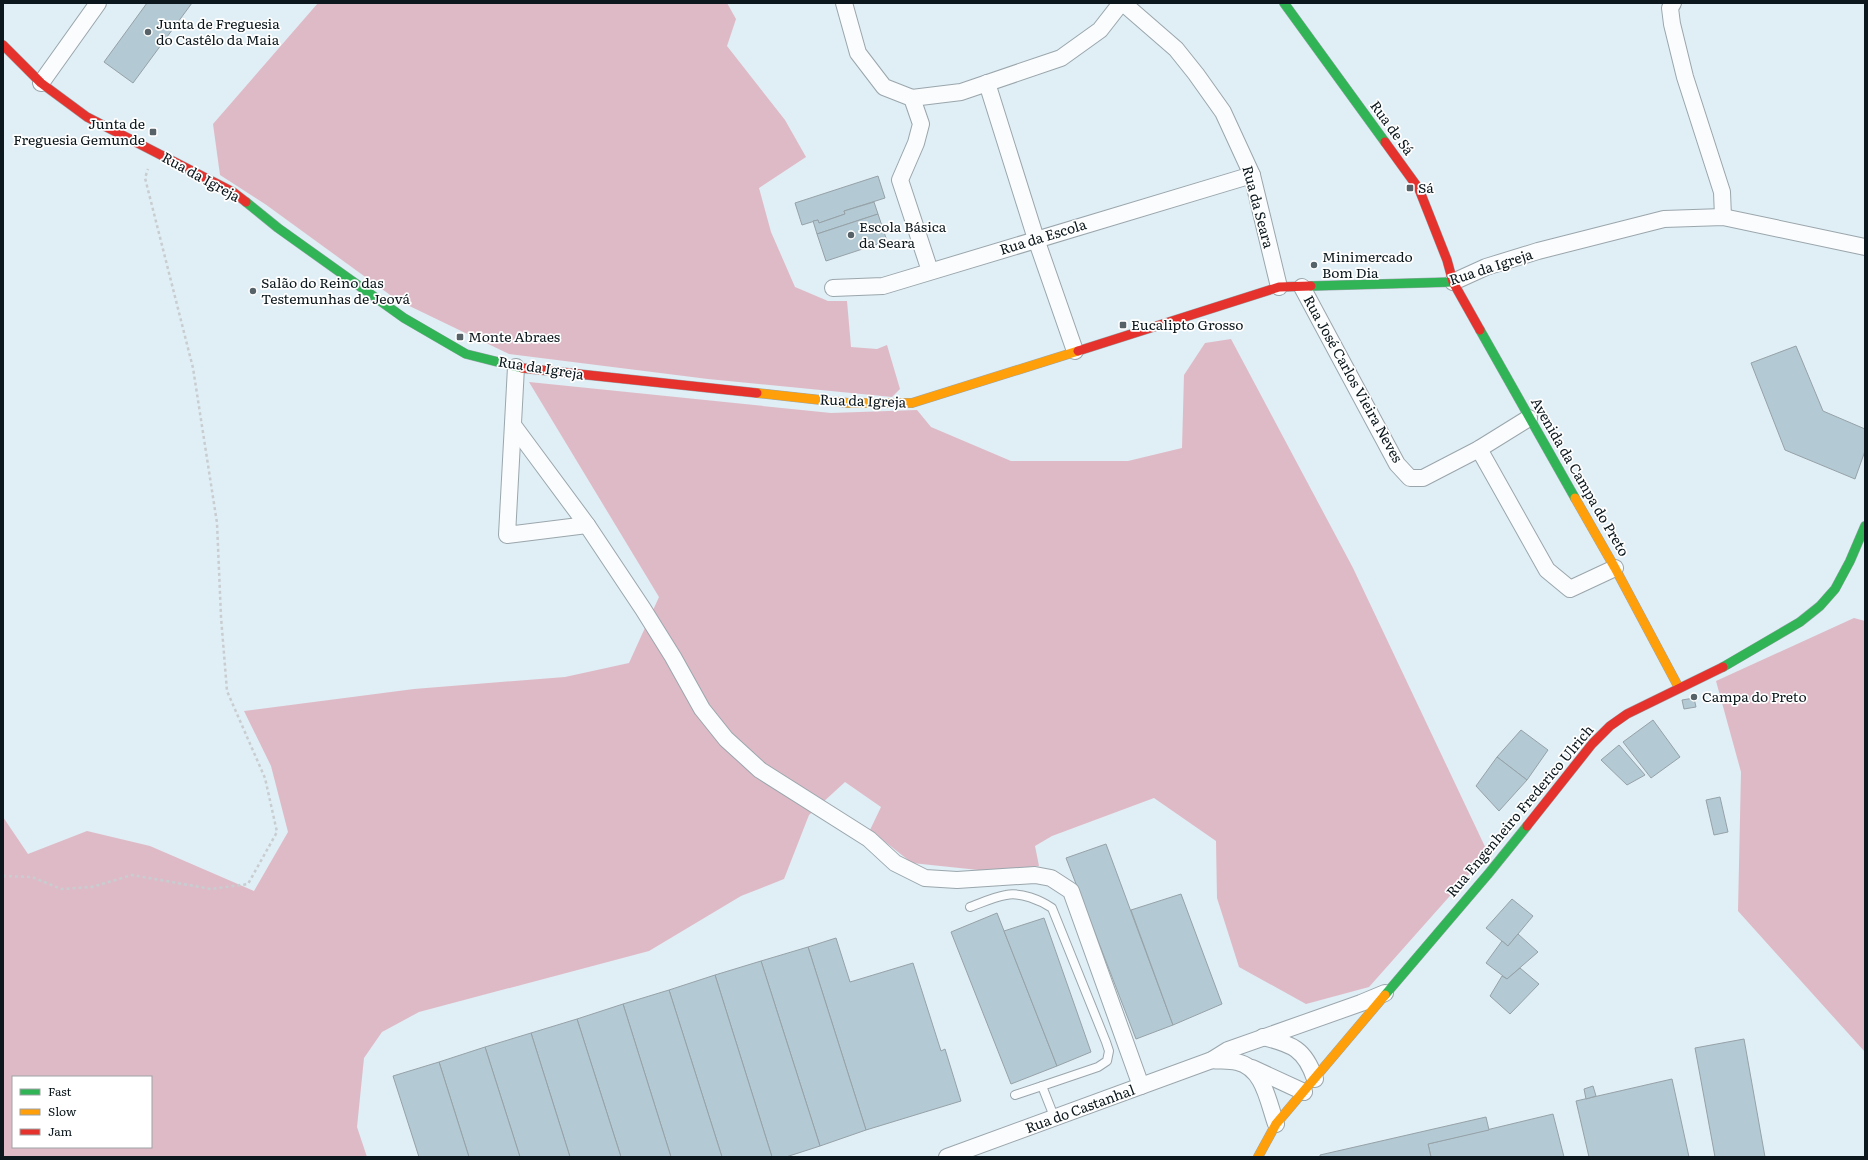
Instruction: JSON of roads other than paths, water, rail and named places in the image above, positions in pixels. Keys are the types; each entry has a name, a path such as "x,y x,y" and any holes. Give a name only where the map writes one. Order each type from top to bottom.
{"street":[{"path":"41,83 98,3"},
{"path":"844,3 858,53 884,87 912,98 961,92 1060,58 1100,30 1122,3"},
{"name":"Rua da Seara","path":"1122,3 1176,49 1223,112 1252,175 1279,287"},
{"name":"Rua de Sá","path":"1284,3 1419,189 1447,260 1453,282"},
{"path":"1673,3 1670,8 1672,24 1685,77 1722,192 1723,217"},
{"name":"Rua da Igreja","path":"3,45 41,83 87,117 233,192 278,228 404,318 466,354 516,368 848,403 912,403 1279,287 1453,282 1486,267 1538,251 1664,219 1723,217 1865,247"},
{"path":"987,83 1036,239 1075,351"},
{"path":"912,98 921,124 916,143 900,180 930,271"},
{"name":"Rua da Escola","path":"833,288 882,286 1252,175"},
{"name":"Avenida da Campa do Preto","path":"1453,282 1615,568 1679,688"},
{"name":"Rua José Carlos Vieira Neves","path":"1302,287 1397,464 1410,478 1423,478 1479,449 1529,418"},
{"path":"516,368 508,535 587,524"},
{"path":"513,425 587,524 674,657 702,709 726,739 760,770 869,839 896,863 925,878 957,880 1035,875 1051,878 1071,891 1141,1086"},
{"path":"1479,449 1547,570 1570,589 1615,568"},
{"name":"Rua Engenheiro Frederico Ulrich","path":"1258,1157 1276,1124 1385,993 1489,873 1592,744 1610,726 1627,714 1726,666 1800,622 1820,606 1835,589 1850,561 1865,526"},
{"name":"Rua do Castanhal","path":"947,1157 964,1154 1212,1060 1228,1050 1361,1003 1385,993"},
{"path":"1263,1037 1285,1042 1300,1052 1311,1067 1315,1079"},
{"name":"Rua do Castanhal","path":"1212,1060 1237,1062 1304,1092"},
{"path":"1251,1068 1264,1085 1276,1124"}],"lane":[{"path":"970,907 1007,894 1043,902 1052,908 1109,1051 1107,1060 1098,1067 1015,1095"},
{"path":"1042,1086 1055,1119"}],"place":[{"name":"Junta de Freguesia do Castêlo da Maia","path":"148,32"},
{"name":"Junta de Freguesia Gemunde","path":"153,132"},
{"name":"Sá","path":"1410,188"},
{"name":"Escola Básica da Seara","path":"851,235"},
{"name":"Minimercado Bom Dia","path":"1314,265"},
{"name":"Salão do Reino das Testemunhas de Jeová","path":"253,291"},
{"name":"Eucalipto Grosso","path":"1123,325"},
{"name":"Monte Abraes","path":"460,337"},
{"name":"Campa do Preto","path":"1694,697"}]}
